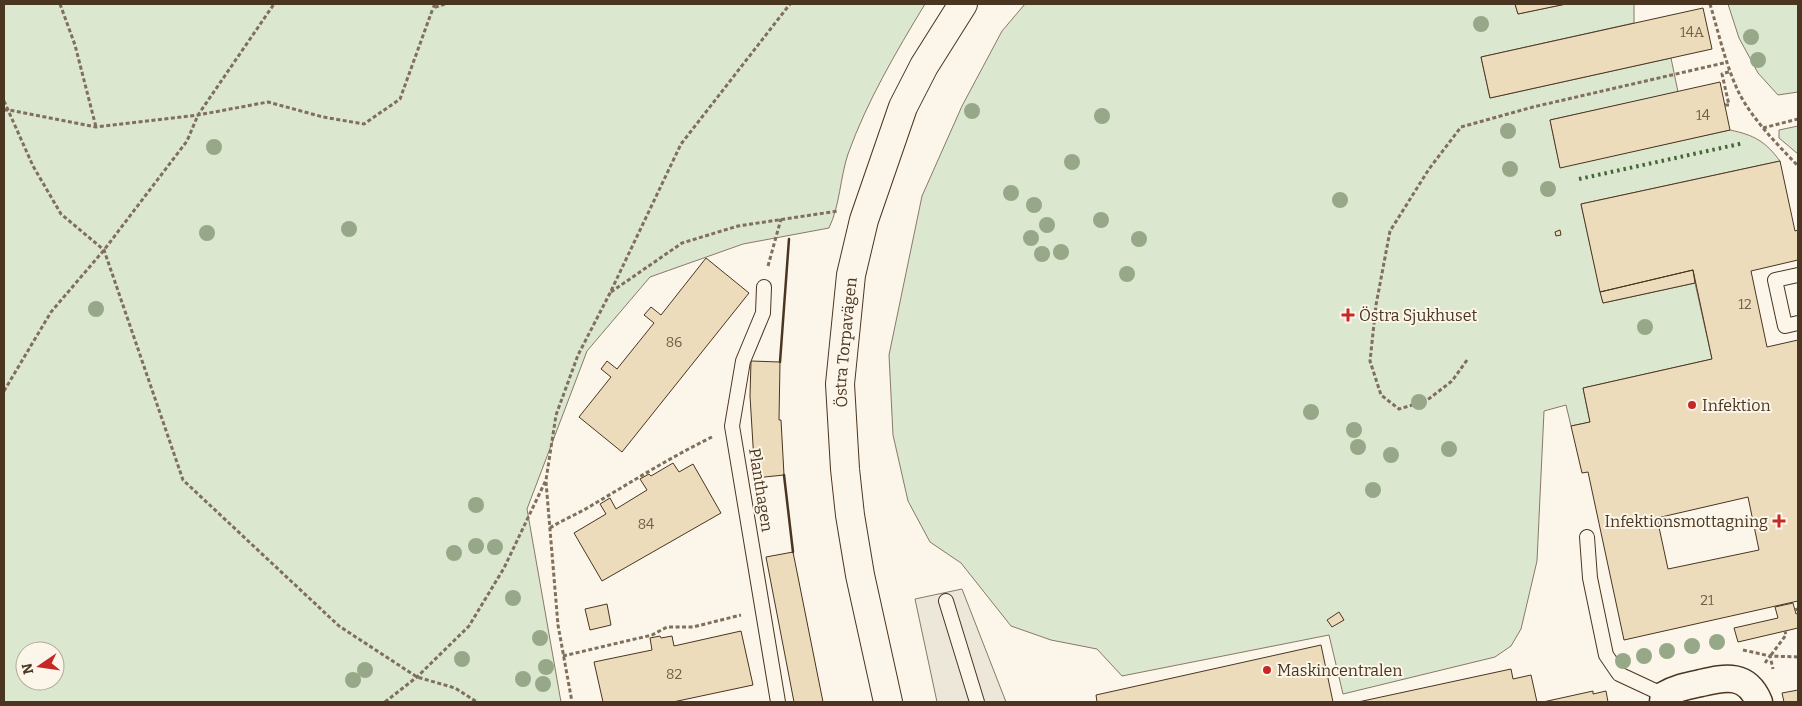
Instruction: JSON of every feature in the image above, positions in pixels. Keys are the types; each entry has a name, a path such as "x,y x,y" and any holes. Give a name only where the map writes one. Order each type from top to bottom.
{"street":[{"name":"Östra Torpavägen","path":"888,702 857,560 845,468 840,384 851,275 864,220 903,107 924,66 963,4"},
{"path":"1663,699 1677,688 1724,677 1734,678 1746,684 1760,702"}],"lane":[{"path":"1798,275 1775,280 1785,326 1798,323"},
{"name":"Planthagen","path":"764,286 763,313 743,361 732,426 778,702"},
{"path":"1587,537 1590,578 1606,655 1619,674 1663,699"},
{"path":"946,601 977,702"}],"path":[{"path":"60,4 75,45 96,128"},
{"path":"4,391 51,312 104,250 186,141 198,114 274,4"},
{"path":"4,110 96,128 268,102 323,117 364,124 400,100 435,4"},
{"path":"433,8 445,4"},
{"path":"572,702 558,625 546,480 556,415 578,355 610,293 681,144 790,4"},
{"path":"1710,4 1740,94 1763,128 1798,166"},
{"path":"1467,360 1452,380 1426,401 1399,409 1381,395 1370,361 1376,306 1390,232 1429,169 1462,127 1533,107 1728,62"},
{"path":"1725,106 1729,105 1722,74 1731,71"},
{"path":"4,101 34,166 61,214 104,250 182,480 339,626 418,677 455,688 477,702"},
{"path":"1763,128 1798,119"},
{"path":"610,293 682,242 738,226 841,210"},
{"path":"764,286 780,219"},
{"path":"550,528 592,506 674,456 732,426"},
{"path":"385,702 418,677 469,626 504,568 546,480"},
{"path":"563,656 652,635 667,627 693,627 763,610"},
{"path":"1770,656 1786,636 1785,631"}],"green space":[{"path":"4,4 925,4 903,40 864,115 845,163 833,219 829,228 743,244 650,277 587,351 527,509 561,702 4,702"},
{"name":"Östra Sjukhuset","path":"1025,4 1515,4 1518,14 1566,4 1634,4 1634,23 1481,57 1490,98 1671,58 1678,92 1550,120 1560,167 1730,130 1746,134 1758,140 1769,148 1780,161 1581,204 1603,303 1695,283 1712,359 1583,388 1590,422 1571,426 1566,405 1544,411 1537,561 1521,629 1511,646 1495,657 1343,694 1329,635 1122,676 1097,649 1051,640 1011,626 961,563 930,542 908,501 893,435 889,355 922,196 962,106 1002,31"},
{"path":"1728,4 1798,4 1798,92 1778,95 1758,73 1739,38"},
{"path":"1798,126 1798,154 1779,138 1779,130"}],"shaded area":[{"path":"962,589 1006,702 937,702 915,599"}],"building":[{"path":"1515,4 1566,4 1518,14"},
{"path":"1703,8 1712,49 1490,98 1481,57"},
{"path":"1720,82 1730,130 1560,168 1550,120"},
{"name":"Infektion","path":"1780,161 1795,231 1798,230 1798,260 1751,271 1767,347 1798,340 1798,601 1624,640 1588,472 1582,473 1571,426 1590,422 1583,388 1712,359 1693,270 1600,292 1581,204","holes":["1748,497 1759,550 1668,569 1657,518"]},
{"path":"1560,230 1561,235 1556,236 1555,232"},
{"path":"706,258 749,293 622,452 579,417 611,377 601,369 607,361 617,369 654,323 644,315 651,307 661,315"},
{"path":"1693,270 1695,283 1603,303 1600,292"},
{"path":"751,361 780,362 779,420 781,420 784,475 755,478 750,396"},
{"path":"673,463 679,472 693,464 721,513 602,581 574,533 606,514 600,504 610,498 616,509 647,490 640,479 649,474 651,476"},
{"path":"793,552 823,702 794,702 766,557"},
{"path":"1793,603 1796,614 1798,613 1798,628 1738,642 1734,628 1778,618 1775,607"},
{"path":"607,604 611,625 590,630 585,609"},
{"path":"1339,612 1344,620 1332,627 1327,620"},
{"path":"741,631 753,685 673,702 603,702 594,662 652,650 650,638 672,636 674,646"},
{"name":"Maskincentralen","path":"1321,645 1333,702 1097,702 1096,695"},
{"name":"Maskincentralen","path":"1511,669 1513,679 1531,675 1537,702 1358,702"},
{"path":"1798,690 1798,702 1784,702 1782,693"},
{"path":"1593,691 1593,694 1606,691 1608,702 1543,702"}],"hedge":[{"path":"1579,179 1744,143"}],"wall":[{"path":"780,362 789,239"},
{"path":"784,475 793,552"}],"place":[{"name":"Östra Sjukhuset","path":"1348,315"},
{"name":"Infektion","path":"1692,405"},
{"name":"Infektionsmottagning","path":"1779,521"},
{"name":"Maskincentralen","path":"1267,670"}]}
